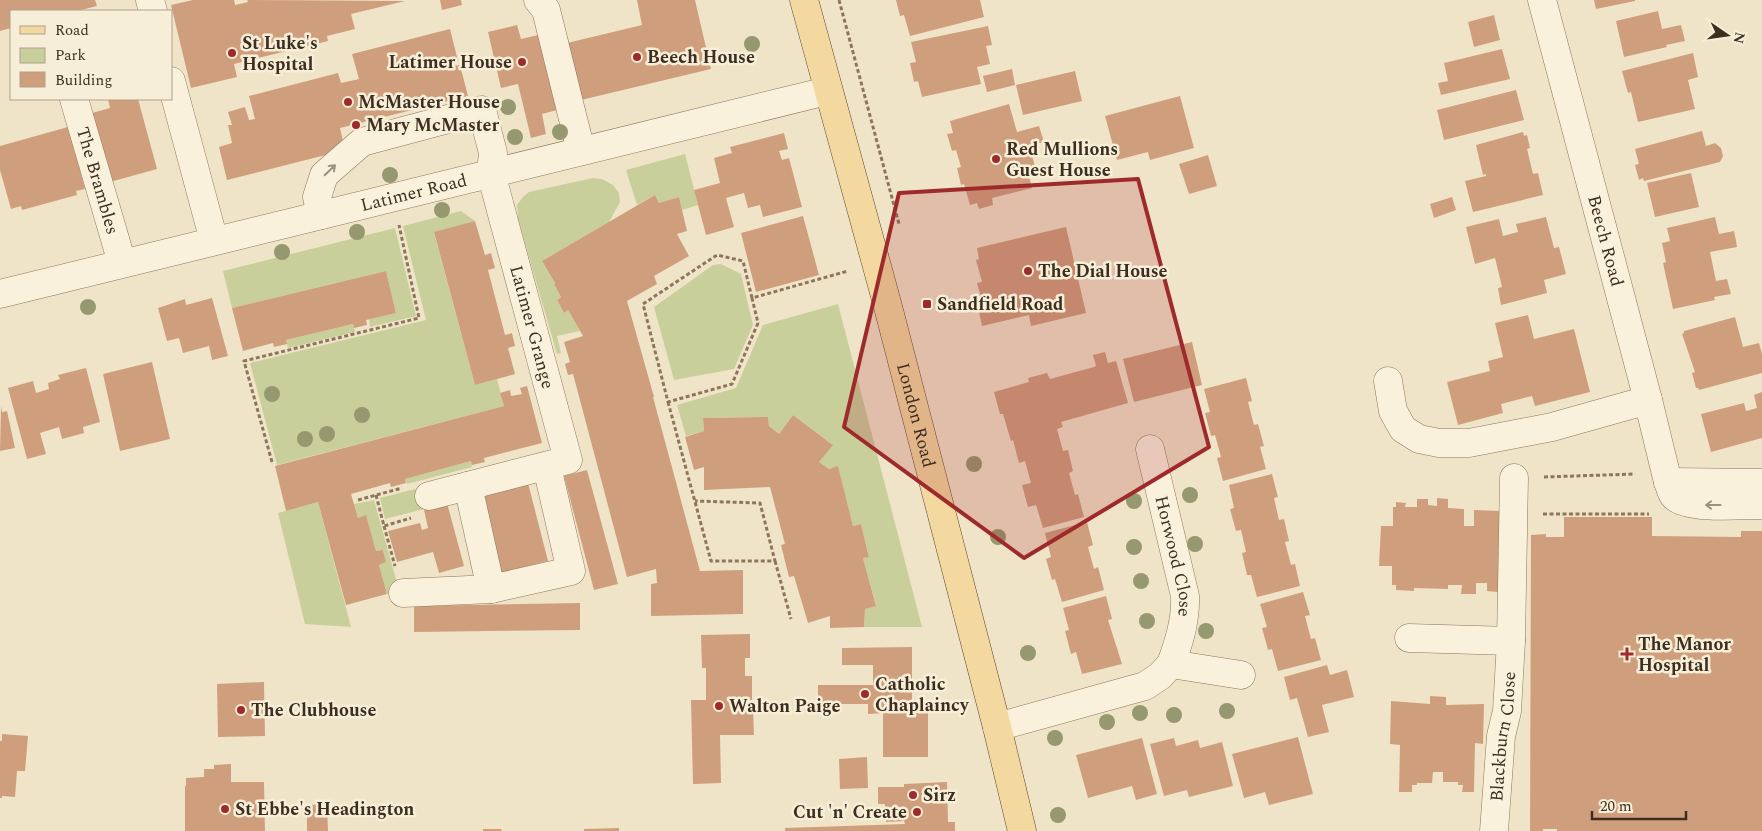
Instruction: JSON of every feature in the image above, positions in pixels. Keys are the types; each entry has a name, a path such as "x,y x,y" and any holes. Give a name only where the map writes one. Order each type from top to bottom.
{"main road":[{"name":"London Road","path":"804,0 997,727 1022,831"}],"street":[{"path":"538,0 546,10 581,151"},
{"name":"Beech Road","path":"1542,0 1665,471 1674,496 1683,503 1695,505 1762,505"},
{"path":"172,85 214,241"},
{"name":"Latimer Road","path":"0,294 827,90"},
{"name":"The Brambles","path":"74,100 122,264"},
{"path":"321,215 317,196 324,175 362,142 482,110 493,153 491,173"},
{"name":"Latimer Grange","path":"491,173 568,460 547,466"},
{"path":"1388,381 1393,410 1403,429 1419,439 1439,443 1469,443 1552,427 1648,400"},
{"name":"Horwood Close","path":"997,727 1146,686 1160,676 1171,664 1186,611 1185,596 1150,449"},
{"path":"403,593 491,589 570,571 547,466 468,486 424,506"},
{"path":"1665,471 1762,483"},
{"name":"Blackburn Close","path":"1494,831 1502,736 1507,711 1511,641 1514,478"},
{"path":"468,486 491,589"},
{"path":"1409,638 1511,641"},
{"path":"1171,664 1241,675"}],"path":[{"path":"839,0 887,179"},
{"path":"272,462 244,361 419,318 392,197"},
{"path":"668,402 732,384 758,323 743,261 717,255 643,304 668,402 711,561 775,561"},
{"path":"752,298 875,263"},
{"path":"1514,478 1665,471"},
{"path":"376,495 403,593"},
{"path":"695,501 760,503 791,620"},
{"path":"384,526 424,506"},
{"path":"1513,514 1652,514"}],"highlighted area":[{"path":"1138,179 1209,447 1024,558 844,427 899,193"}],"green space":[{"path":"685,154 698,205 682,210 679,197 659,203 655,195 637,205 626,170"},
{"path":"593,178 602,179 613,185 619,193 620,202 609,222 542,261 561,297 557,300 564,313 568,310 580,331 557,336 561,353 557,354 518,219 517,205 529,192"},
{"path":"461,211 475,221 434,233 475,385 497,379 504,406 277,465 250,363 426,320 403,226"},
{"path":"395,228 416,316 370,327 369,319 396,313 386,271 232,308 223,271"},
{"path":"721,264 741,274 753,325 734,369 674,380 654,307 713,265"},
{"path":"838,304 922,627 864,627 865,609 876,605 863,558 869,556 861,524 853,526 838,467 829,469 819,462 832,444 793,415 779,434 769,426 768,417 703,418 704,431 686,436 677,405 736,388 763,325"},
{"path":"353,324 355,332 288,348 286,340"},
{"path":"471,461 472,467 407,484 405,479"},
{"path":"419,488 424,509 385,519 380,498"},
{"path":"374,500 399,590 387,594 379,565 386,562 383,550 376,551 366,516 358,518 354,504"},
{"path":"318,502 351,627 305,624 278,513"}],"building":[{"path":"0,0 95,0 97,6 81,10 10,10 10,28 0,31"},
{"name":"St Luke's Hospital","path":"193,0 234,0 235,5 248,2 247,0 405,1 351,14 355,29 327,36 328,41 234,64 237,77 191,88 171,5"},
{"path":"440,0 461,0 462,5 442,10"},
{"name":"Beech House","path":"637,0 695,0 711,69 577,101 563,44 642,25"},
{"path":"896,0 980,0 984,17 910,36 904,15 900,16"},
{"path":"1594,0 1635,0 1635,1 1596,9"},
{"path":"1658,11 1662,29 1681,25 1685,41 1624,57 1616,21"},
{"path":"1494,15 1500,40 1474,47 1468,22"},
{"name":"Latimer House","path":"517,25 521,39 543,34 561,109 542,114 546,134 531,138 518,84 501,88 488,32"},
{"path":"988,26 992,45 986,46 990,64 977,67 981,84 922,97 918,81 914,82 910,63 916,62 911,42"},
{"name":"McMaster House","path":"450,29 458,61 453,63 454,66 460,65 468,96 340,128 345,150 227,180 219,147 232,143 228,125 232,125 228,112 245,107 249,120 255,119 249,96 338,73 341,83 359,79 352,54"},
{"path":"1502,49 1510,79 1441,95 1438,83 1448,81 1444,63"},
{"path":"1693,53 1698,77 1688,80 1695,109 1638,122 1631,92 1628,93 1622,71"},
{"path":"1012,69 1015,85 987,92 983,76"},
{"path":"1075,71 1082,101 1023,115 1016,85"},
{"path":"1516,90 1524,120 1444,140 1437,110"},
{"path":"1180,96 1194,148 1150,160 1148,152 1117,160 1105,116"},
{"path":"108,100 138,100 157,169 110,182 92,113 110,108"},
{"name":"Red Mullions Guest House","path":"1009,104 1017,132 1039,126 1044,142 1029,146 1035,166 1027,168 1032,188 992,198 993,205 979,209 977,203 970,205 964,184 961,185 957,168 961,167 956,150 952,151 947,134 953,133 950,121"},
{"path":"68,127 85,189 76,191 77,195 22,210 21,206 11,209 0,170 0,146"},
{"path":"1702,131 1706,146 1715,143 1721,148 1723,156 1720,162 1644,181 1643,178 1639,180 1635,165 1639,164 1635,149"},
{"path":"1523,132 1524,136 1527,135 1530,148 1527,149 1533,174 1538,173 1543,195 1473,212 1465,181 1486,176 1486,174 1483,175 1476,145"},
{"path":"784,133 788,149 779,151 782,160 789,158 802,207 763,217 760,205 748,208 744,193 726,198 734,227 706,235 694,190 720,183 714,158 732,153 730,147"},
{"path":"1208,155 1217,186 1189,194 1179,164"},
{"path":"1691,173 1699,207 1655,217 1647,183"},
{"path":"655,195 659,203 679,197 687,231 677,234 689,256 654,276 657,284 627,301 700,571 743,570 743,614 651,616 651,584 657,583 656,569 627,577 573,374 568,375 565,364 570,362 564,342 583,336 568,310 564,313 557,300 561,297 542,261"},
{"path":"1452,197 1456,210 1434,218 1430,204"},
{"path":"803,216 819,275 756,292 741,233"},
{"path":"1546,217 1554,248 1559,247 1566,274 1544,280 1547,293 1501,305 1498,288 1502,287 1495,258 1475,264 1466,227 1499,219 1503,236 1518,232 1516,224"},
{"path":"1715,217 1719,234 1734,231 1737,247 1710,252 1716,281 1727,279 1731,294 1714,297 1715,300 1673,309 1663,263 1666,262 1662,243 1670,241 1667,228"},
{"path":"475,221 485,255 491,253 495,268 488,270 505,335 512,333 515,346 508,348 515,374 475,385 434,232"},
{"name":"The Dial House","path":"1066,227 1086,313 1031,326 1029,315 982,326 976,298 981,297 977,283 982,282 976,260 979,259 977,248"},
{"path":"386,271 396,313 366,320 367,325 354,328 353,324 286,340 287,344 274,347 273,343 243,351 232,308"},
{"path":"212,298 228,356 212,360 209,346 183,353 179,338 167,341 158,308 185,299 186,305"},
{"path":"1528,315 1534,339 1574,329 1590,392 1535,406 1532,396 1501,404 1503,413 1458,425 1447,382 1490,371 1488,361 1503,357 1495,323"},
{"path":"1735,317 1743,347 1759,343 1762,354 1762,373 1699,390 1696,388 1692,373 1695,372 1682,334 1684,331"},
{"path":"1192,342 1202,385 1134,402 1123,359"},
{"path":"1105,352 1108,363 1116,361 1128,403 1061,422 1063,427 1057,429 1063,451 1068,450 1073,471 1069,473 1075,495 1078,494 1084,517 1043,528 1036,505 1028,507 1022,485 1031,483 1025,461 1019,463 1013,440 1011,441 1003,414 1000,414 994,392 1029,382 1028,378 1047,373 1050,379 1094,367 1096,366 1093,355"},
{"path":"152,362 170,439 120,451 103,374"},
{"path":"86,368 100,422 83,427 84,433 62,439 59,427 40,433 46,454 27,459 8,388 33,381 36,393 49,389 48,383 60,379 58,375"},
{"path":"1246,378 1252,401 1248,402 1254,425 1258,424 1264,446 1260,447 1266,469 1223,481 1217,458 1221,457 1215,435 1211,436 1205,413 1210,412 1204,389"},
{"path":"527,386 542,443 484,458 485,462 472,465 471,461 405,479 406,483 391,487 390,483 351,494 358,518 366,515 376,551 383,550 386,562 379,565 387,594 346,605 318,502 286,511 275,466 504,406 500,393 510,390 511,396 522,394 520,388"},
{"path":"1762,392 1762,438 1711,452 1701,414 1744,403 1746,411 1757,408 1754,395"},
{"path":"1,406 2,412 7,411 15,448 0,451"},
{"path":"793,415 833,445 819,462 829,469 838,466 853,526 861,524 869,557 863,558 876,606 865,609 864,627 830,628 830,616 808,623 794,576 789,577 781,545 785,544 770,487 704,490 704,467 694,470 685,437 704,431 703,418 768,417 769,426 779,434"},
{"path":"587,470 618,584 594,590 564,476"},
{"path":"1272,474 1278,497 1274,498 1279,520 1284,519 1289,541 1285,542 1291,565 1295,564 1300,586 1257,597 1251,575 1247,575 1242,553 1246,552 1241,530 1236,531 1230,509 1234,508 1229,485"},
{"path":"528,483 548,561 500,573 480,494"},
{"path":"1437,498 1448,499 1448,508 1464,509 1464,526 1474,526 1474,510 1500,511 1498,592 1487,591 1487,583 1476,583 1476,594 1461,594 1462,585 1448,585 1448,589 1414,588 1414,591 1396,590 1396,585 1392,585 1392,566 1379,566 1381,526 1393,526 1393,507 1396,507 1396,502 1406,503 1405,507 1417,507 1417,499 1428,499 1428,505 1437,506"},
{"path":"447,503 464,566 439,573 433,552 397,562 388,531 420,523 422,530 428,528 424,510"},
{"name":"The Manor Hospital","path":"1564,517 1652,517 1652,536 1741,537 1741,531 1762,531 1762,831 1557,831 1557,829 1543,829 1543,831 1530,831 1531,535 1546,534 1546,537 1564,537"},
{"path":"1087,522 1093,545 1088,547 1094,569 1098,567 1104,590 1062,602 1055,579 1052,580 1046,559 1051,557 1045,533"},
{"path":"1303,592 1310,615 1305,616 1311,639 1315,638 1321,660 1278,671 1272,649 1268,650 1262,628 1267,627 1260,604"},
{"path":"1106,596 1112,619 1108,620 1122,664 1082,674 1076,652 1071,654 1065,631 1069,630 1063,608"},
{"path":"580,603 580,630 414,632 414,606"},
{"path":"750,634 750,658 745,658 745,676 752,676 752,700 745,700 746,709 753,709 754,735 720,735 721,783 693,784 691,700 706,700 706,668 702,668 701,635"},
{"path":"912,647 912,713 928,713 928,757 883,757 883,713 868,714 868,704 818,704 818,685 873,685 873,665 842,665 842,648"},
{"path":"1327,665 1330,675 1347,670 1354,697 1322,705 1329,732 1308,737 1297,698 1290,700 1284,677"},
{"name":"The Clubhouse","path":"264,682 265,736 218,737 217,684"},
{"path":"1430,696 1446,697 1446,705 1484,704 1483,744 1475,743 1474,792 1462,792 1463,785 1458,785 1458,782 1443,782 1443,772 1433,772 1432,783 1417,783 1417,785 1412,785 1412,792 1399,792 1400,745 1390,744 1391,701 1430,704"},
{"path":"2,734 28,736 25,771 17,771 15,797 2,796 0,798 0,741 2,741"},
{"path":"1298,737 1313,794 1269,805 1265,792 1244,798 1232,754"},
{"path":"1142,738 1157,794 1136,800 1132,786 1088,798 1076,755"},
{"path":"1174,738 1176,746 1198,740 1200,748 1222,742 1233,786 1189,797 1187,790 1164,796 1150,744"},
{"path":"867,757 868,788 840,789 839,759"},
{"name":"St Ebbe's Headington","path":"231,764 231,782 264,782 265,831 185,831 186,778 204,777 204,769 214,769 214,765"},
{"path":"947,782 948,822 955,822 955,831 785,831 785,828 905,824 904,821 886,822 885,804 878,804 878,787 904,787 904,784"},
{"path":"327,804 328,831 307,831 307,805"},
{"path":"619,828 619,831 584,831 584,829"},
{"path":"483,829 501,829 502,831 483,831"}],"place":[{"name":"St Luke's Hospital","path":"232,53"},
{"name":"Beech House","path":"637,57"},
{"name":"Latimer House","path":"522,62"},
{"name":"McMaster House","path":"348,102"},
{"name":"Mary McMaster","path":"356,125"},
{"name":"Red Mullions Guest House","path":"996,159"},
{"name":"The Dial House","path":"1028,271"},
{"name":"Sandfield Road","path":"927,304"},
{"name":"The Manor Hospital","path":"1627,654"},
{"name":"Catholic Chaplaincy","path":"865,694"},
{"name":"Walton Paige","path":"719,706"},
{"name":"The Clubhouse","path":"241,710"},
{"name":"Sirz","path":"913,795"},
{"name":"St Ebbe's Headington","path":"225,809"},
{"name":"Cut 'n' Create","path":"917,812"}]}
